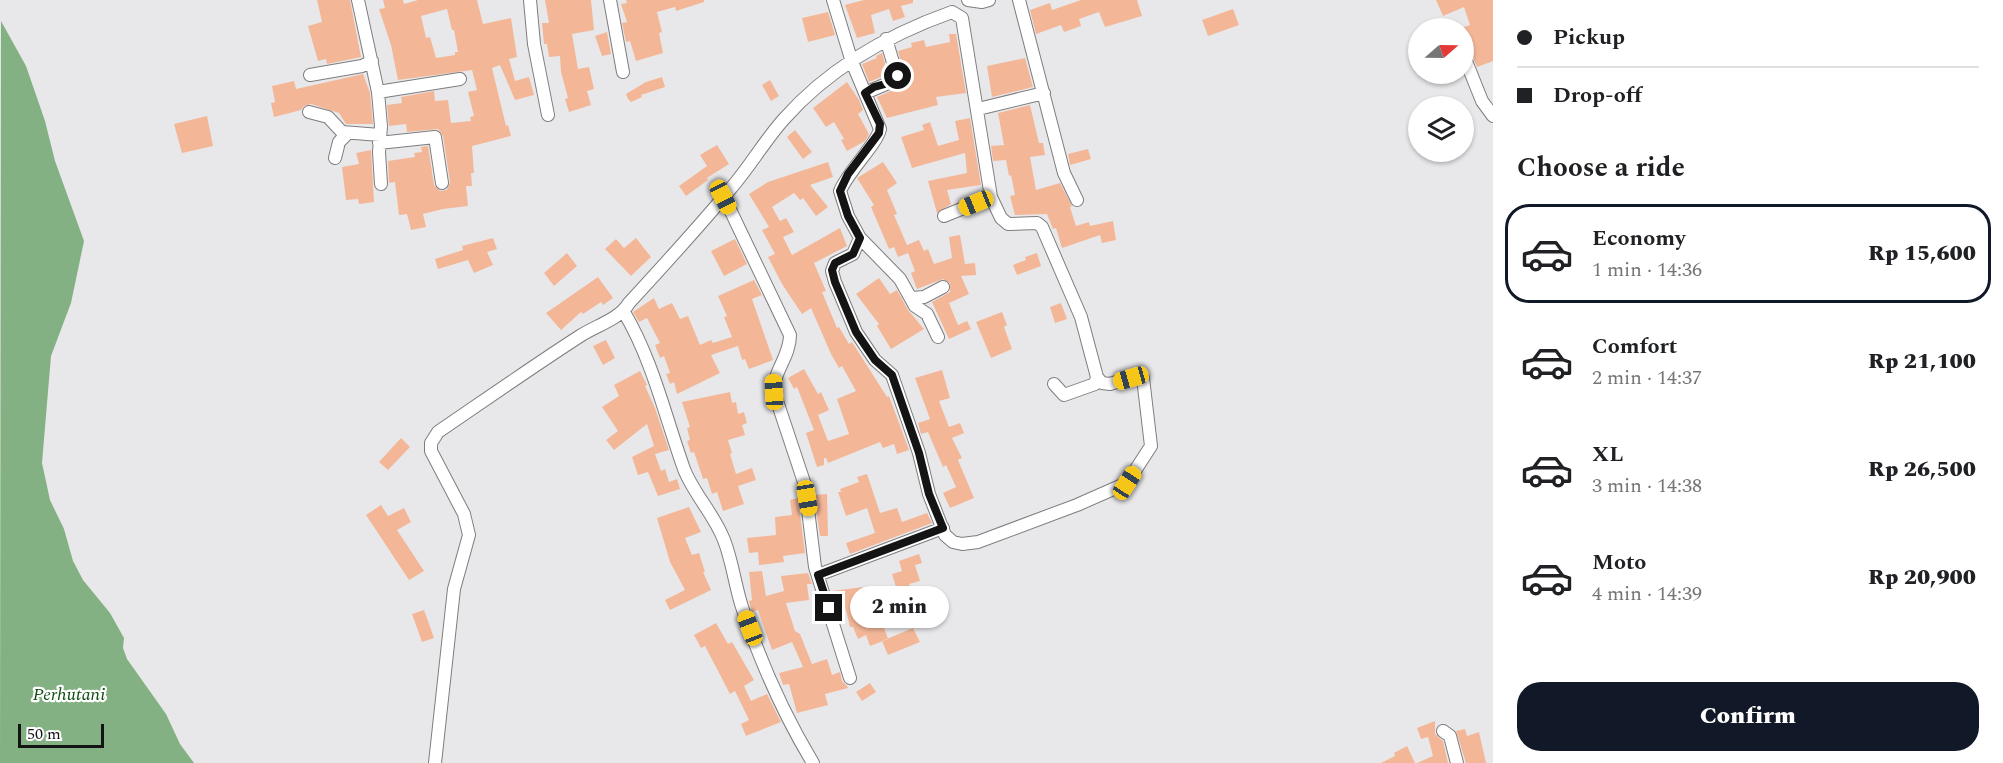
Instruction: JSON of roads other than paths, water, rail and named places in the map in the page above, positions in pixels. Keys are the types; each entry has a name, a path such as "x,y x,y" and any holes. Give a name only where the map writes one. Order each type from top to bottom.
{"street":[{"path":"358,0 378,92 381,184"},
{"path":"530,0 534,44 548,115"},
{"path":"610,0 623,72"},
{"path":"833,0 852,62 880,124 879,133 848,174 840,191 848,216 860,238 900,279 915,306 927,314 938,337"},
{"path":"968,0 982,2 989,0"},
{"path":"1019,0 1064,173 1077,200"},
{"path":"435,763 454,589 469,535 464,514 431,451 431,443 438,432 583,334 624,312 629,303 723,197 785,117 852,62 886,39 912,26 952,12 959,14 963,22 991,197 1001,218 1008,224 1037,223 1042,227 1081,317 1097,377 1102,383 1110,384 1139,375 1143,378 1151,446 1127,483 1077,505 978,542 962,544 953,542 945,535 929,494 919,453 892,375 875,360 856,332 835,282 832,270 835,263 853,254 860,238"},
{"path":"865,93 874,87 898,79 886,39"},
{"path":"310,75 362,66 372,61"},
{"path":"378,92 460,79"},
{"path":"1474,81 1482,101 1493,116"},
{"path":"978,109 1044,93"},
{"path":"309,112 328,117 342,132 347,134 380,139 435,137 442,183"},
{"path":"335,158 339,142 347,134"},
{"path":"723,197 790,335 790,346 786,357 773,379 774,392 805,485 818,575 850,678"},
{"path":"944,216 991,197"},
{"path":"912,298 924,297 942,287"},
{"path":"624,312 653,376 687,477 721,532 733,565 743,609 776,692 795,734 813,763"},
{"path":"1054,384 1064,395 1095,384 1097,377"},
{"path":"818,575 943,528"},
{"path":"1443,731 1450,736 1457,763"}],"park label":[{"name":"Perhutani","path":"69,694"}]}
